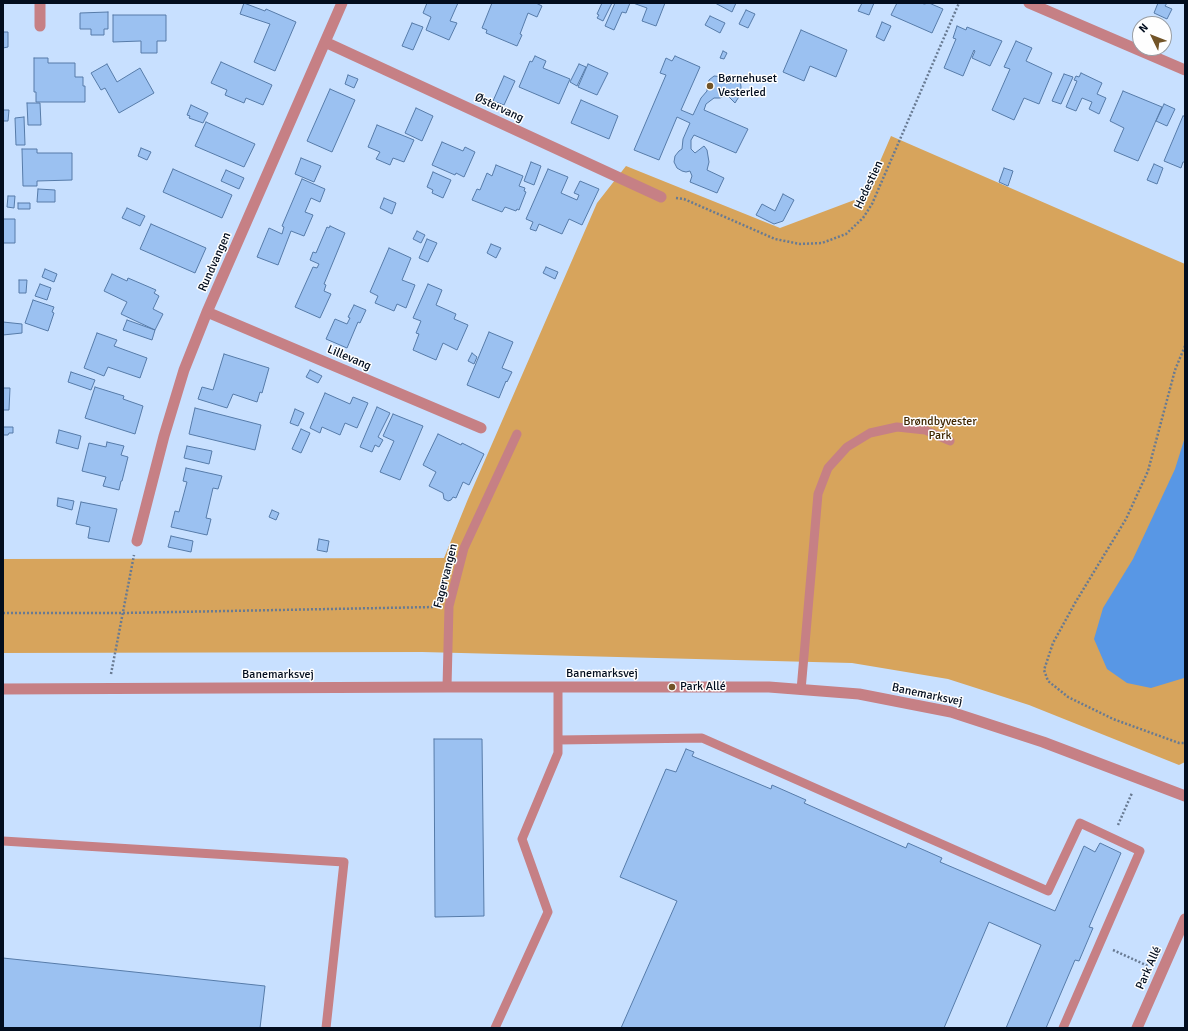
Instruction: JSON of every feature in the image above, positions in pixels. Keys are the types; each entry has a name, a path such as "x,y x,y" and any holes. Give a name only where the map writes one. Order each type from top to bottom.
{"street":[{"path":"40,3 40,26"},
{"name":"Rundvangen","path":"137,541 164,436 184,370 207,312 342,3"},
{"path":"1029,3 1185,70"},
{"name":"Østervang","path":"325,42 661,197"},
{"name":"Lillevang","path":"207,312 481,428"},
{"name":"Banemarksvej","path":"3,689 769,687 860,694 951,712 1043,742 1185,796"},
{"name":"Park Allé","path":"1137,1028 1185,919"}],"lane":[{"path":"801,690 818,494 828,468 847,447 870,433 897,427 925,430 950,441"},
{"name":"Fagervangen","path":"448,687 449,606 464,548 517,434"},
{"path":"495,1028 548,912 522,839 558,753 558,687"},
{"path":"558,740 702,738 1048,891 1080,823 1140,851 1063,1028"},
{"path":"3,841 344,862 326,1028"}],"path":[{"name":"Hedestien","path":"661,197 684,199 775,238 800,244 822,243 846,234 863,218 872,204 959,3"},
{"path":"1185,346 1175,370 1148,470 1126,519 1075,603 1053,643 1044,670 1048,681 1068,697 1113,719 1179,743 1185,743"},
{"path":"108,689 137,541"},
{"path":"3,613 123,613 449,606"},
{"path":"1113,838 1138,778"},
{"path":"1099,945 1162,972"}],"green space":[{"name":"Brøndbyvester Park","path":"891,136 1185,264 1185,762 1179,765 1029,705 948,679 852,663 422,652 3,653 3,559 444,558 468,499 597,203 626,166 780,228 865,196"}],"water":[{"path":"1185,437 1185,676 1184,678 1151,688 1127,683 1107,669 1094,639 1103,608 1133,559 1175,469"}],"building":[{"path":"244,3 265,11 266,9 296,22 275,71 254,62 270,24 240,14"},
{"path":"427,3 458,3 450,21 457,23 449,40 426,30 431,17 423,13"},
{"path":"492,3 536,3 542,6 537,17 528,13 520,34 522,35 517,46 486,33 487,30 482,28"},
{"path":"602,3 612,3 603,21 597,18 599,15 597,14"},
{"path":"615,3 630,3 626,13 622,12 614,30 605,26"},
{"path":"633,3 665,3 656,26 642,21 647,8"},
{"path":"715,3 736,3 732,12"},
{"path":"862,3 874,3 869,15 858,11"},
{"path":"897,3 929,3 943,9 932,33 891,15"},
{"path":"1158,3 1167,3 1165,6 1172,9 1168,16 1160,16 1154,13"},
{"path":"746,10 755,14 748,28 739,24"},
{"path":"108,12 108,29 104,29 104,35 91,35 91,29 80,29 80,13"},
{"path":"113,15 166,15 166,41 157,41 157,53 141,53 141,41 113,42"},
{"path":"710,16 725,23 720,33 705,25"},
{"path":"882,22 891,26 884,41 876,37"},
{"path":"412,23 423,27 413,50 402,46"},
{"path":"957,26 966,30 967,27 1002,41 990,66 972,58 975,51 974,50 963,76 944,68 956,39 953,38"},
{"path":"801,30 847,50 836,77 810,66 804,81 783,72"},
{"path":"3,32 8,32 8,47 3,48"},
{"path":"1016,41 1032,48 1026,61 1052,73 1039,104 1024,98 1014,120 992,110 1010,69 1004,67"},
{"path":"723,51 727,53 724,59 720,58"},
{"path":"535,56 546,61 543,68 570,79 559,104 519,87 530,61 532,62"},
{"path":"675,56 700,67 681,110 693,115 701,98 707,91 709,80 714,76 725,77 730,83 740,78 740,95 735,103 727,95 720,98 714,98 706,104 704,110 748,129 736,153 694,135 691,140 691,149 695,153 704,146 707,150 709,162 707,170 724,178 717,193 690,182 692,176 690,171 682,171 677,168 674,162 675,156 682,149 683,139 690,123 677,117 659,160 634,150 666,75 660,73 666,58 672,61"},
{"path":"34,58 48,58 48,63 75,63 75,77 83,77 83,86 85,86 85,102 36,102 36,92 34,92"},
{"path":"221,62 272,85 263,105 246,98 244,103 225,95 227,90 211,83"},
{"path":"107,64 117,82 140,68 154,93 119,113 105,88 101,90 91,73"},
{"path":"579,64 586,67 577,86 570,82"},
{"path":"588,64 608,73 597,95 578,87"},
{"path":"1081,73 1102,83 1097,94 1106,98 1099,114 1089,109 1092,102 1082,98 1076,111 1066,107 1077,81 1074,80 1076,76 1079,77"},
{"path":"1064,74 1073,77 1061,104 1052,101"},
{"path":"348,75 358,79 354,88 345,84"},
{"path":"504,76 515,81 504,105 493,101"},
{"path":"330,89 355,100 332,152 307,141"},
{"path":"1123,91 1162,107 1138,161 1114,151 1124,128 1110,121"},
{"path":"581,100 618,116 609,139 571,123"},
{"path":"27,103 40,103 41,125 28,125"},
{"path":"1164,104 1175,109 1167,126 1156,121"},
{"path":"191,105 208,113 203,123 189,118 190,116 187,115"},
{"path":"416,108 433,116 422,141 405,133"},
{"path":"3,110 9,110 8,121 3,121"},
{"path":"1183,116 1185,116 1185,162 1183,162 1181,168 1164,161"},
{"path":"24,117 25,145 16,145 15,118"},
{"path":"206,122 255,144 244,167 195,146"},
{"path":"377,125 414,140 404,162 393,158 390,165 376,159 380,152 368,147"},
{"path":"442,142 463,151 465,147 475,152 464,177 456,173 455,175 432,165"},
{"path":"141,148 151,152 147,160 138,156"},
{"path":"22,149 37,149 37,153 72,153 72,180 37,181 37,186 23,186"},
{"path":"301,158 321,166 314,182 295,174"},
{"path":"531,162 541,166 534,185 524,181"},
{"path":"1154,164 1163,168 1157,184 1147,180"},
{"path":"496,165 523,176 519,186 525,188 524,191 526,192 519,210 517,209 516,211 505,207 502,212 472,200 477,189 480,190 487,173 492,176"},
{"path":"1004,168 1013,171 1008,186 999,182"},
{"path":"173,169 232,195 222,218 163,192"},
{"path":"548,169 568,177 561,193 577,200 579,195 574,193 580,181 599,189 582,225 569,219 562,234 539,224 536,231 530,229 533,222 526,219"},
{"path":"226,170 244,178 239,189 221,181"},
{"path":"433,172 451,180 443,198 432,193 433,190 427,187"},
{"path":"302,179 325,189 320,202 311,198 305,212 313,215 304,236 291,231 278,265 257,257 269,228 282,234 284,227 282,226"},
{"path":"38,189 55,190 55,202 37,202"},
{"path":"783,194 794,200 783,221 774,224 756,215 762,204 775,211"},
{"path":"8,196 15,196 14,208 7,207"},
{"path":"384,198 396,203 392,214 380,208"},
{"path":"18,203 30,203 30,209 18,209"},
{"path":"127,208 145,216 140,226 122,218"},
{"path":"3,219 15,219 15,243 3,243"},
{"path":"151,224 206,248 195,273 140,249"},
{"path":"330,226 345,233 324,284 326,285 324,291 331,294 320,318 295,307 313,267 317,268 319,264 310,260 313,252 316,253 327,227 329,228"},
{"path":"417,231 425,235 421,243 413,239"},
{"path":"427,239 437,243 428,262 419,258"},
{"path":"491,244 501,248 496,258 487,253"},
{"path":"389,248 411,258 402,280 415,285 406,308 397,304 394,311 375,303 378,296 370,292"},
{"path":"546,267 558,272 555,279 543,273"},
{"path":"45,269 57,274 54,282 42,277"},
{"path":"112,274 127,281 128,278 156,290 154,293 159,296 153,309 163,314 155,330 121,314 127,302 104,291"},
{"path":"19,280 27,280 26,293 19,293"},
{"path":"40,284 51,288 47,300 35,296"},
{"path":"428,284 442,290 436,305 456,314 454,319 468,325 457,350 443,343 436,360 413,350 419,334 416,333 421,321 413,318"},
{"path":"33,300 54,307 52,312 54,313 48,331 25,323"},
{"path":"354,305 366,310 360,323 358,322 347,348 326,339 335,319 347,324 350,318 348,317"},
{"path":"127,320 155,330 152,340 123,330"},
{"path":"3,322 22,324 22,333 3,335"},
{"path":"489,332 513,342 502,368 512,372 507,382 506,381 499,398 467,385"},
{"path":"97,333 117,340 114,346 147,358 140,378 108,367 104,376 84,368"},
{"path":"472,353 477,357 474,364 468,361"},
{"path":"224,354 269,368 262,393 260,392 257,402 233,394 227,408 198,399 202,387 213,390"},
{"path":"310,370 322,376 318,383 306,377"},
{"path":"71,372 95,380 91,390 68,382"},
{"path":"95,387 124,396 123,399 143,406 135,434 85,418"},
{"path":"3,388 10,388 9,410 3,410"},
{"path":"325,393 350,404 353,397 368,403 357,428 345,423 340,435 322,427 320,433 310,428"},
{"path":"377,407 390,413 378,437 383,440 379,447 375,445 372,452 360,447"},
{"path":"195,408 261,425 255,450 189,434"},
{"path":"295,409 304,413 298,426 290,423"},
{"path":"393,414 423,426 400,480 380,472 394,441 383,436"},
{"path":"3,427 13,427 13,433 3,435"},
{"path":"301,429 310,433 301,453 292,449"},
{"path":"59,430 81,436 78,449 56,443"},
{"path":"438,434 461,445 462,443 484,454 469,485 463,482 456,498 453,497 448,501 444,499 443,493 429,486 436,472 423,465"},
{"path":"107,442 124,446 121,455 128,457 119,490 103,486 106,477 82,471 89,443 106,447"},
{"path":"187,446 212,451 209,464 184,458"},
{"path":"186,468 222,476 218,489 213,488 206,518 211,519 207,535 171,527 175,511 179,512 187,482 183,481"},
{"path":"58,498 74,501 72,510 57,506"},
{"path":"81,502 117,509 109,542 88,538 90,527 76,524"},
{"path":"272,510 279,513 276,520 269,517"},
{"path":"171,536 193,541 191,552 168,547"},
{"path":"319,539 329,541 327,552 317,550"},
{"path":"434,739 482,739 484,916 435,917"},
{"path":"686,749 694,752 692,756 771,789 772,785 806,800 804,803 906,848 908,843 942,858 940,862 1055,911 1084,846 1095,852 1100,843 1121,853 1089,927 1093,928 1079,961 1075,960 1046,1028 1006,1028 1041,945 989,922 944,1028 621,1028 677,901 620,877 666,769 676,772"},
{"path":"3,958 265,986 260,1028 3,1028"}],"place":[{"name":"Børnehuset Vesterled","path":"710,86"},
{"name":"Park Allé","path":"672,687"}]}
